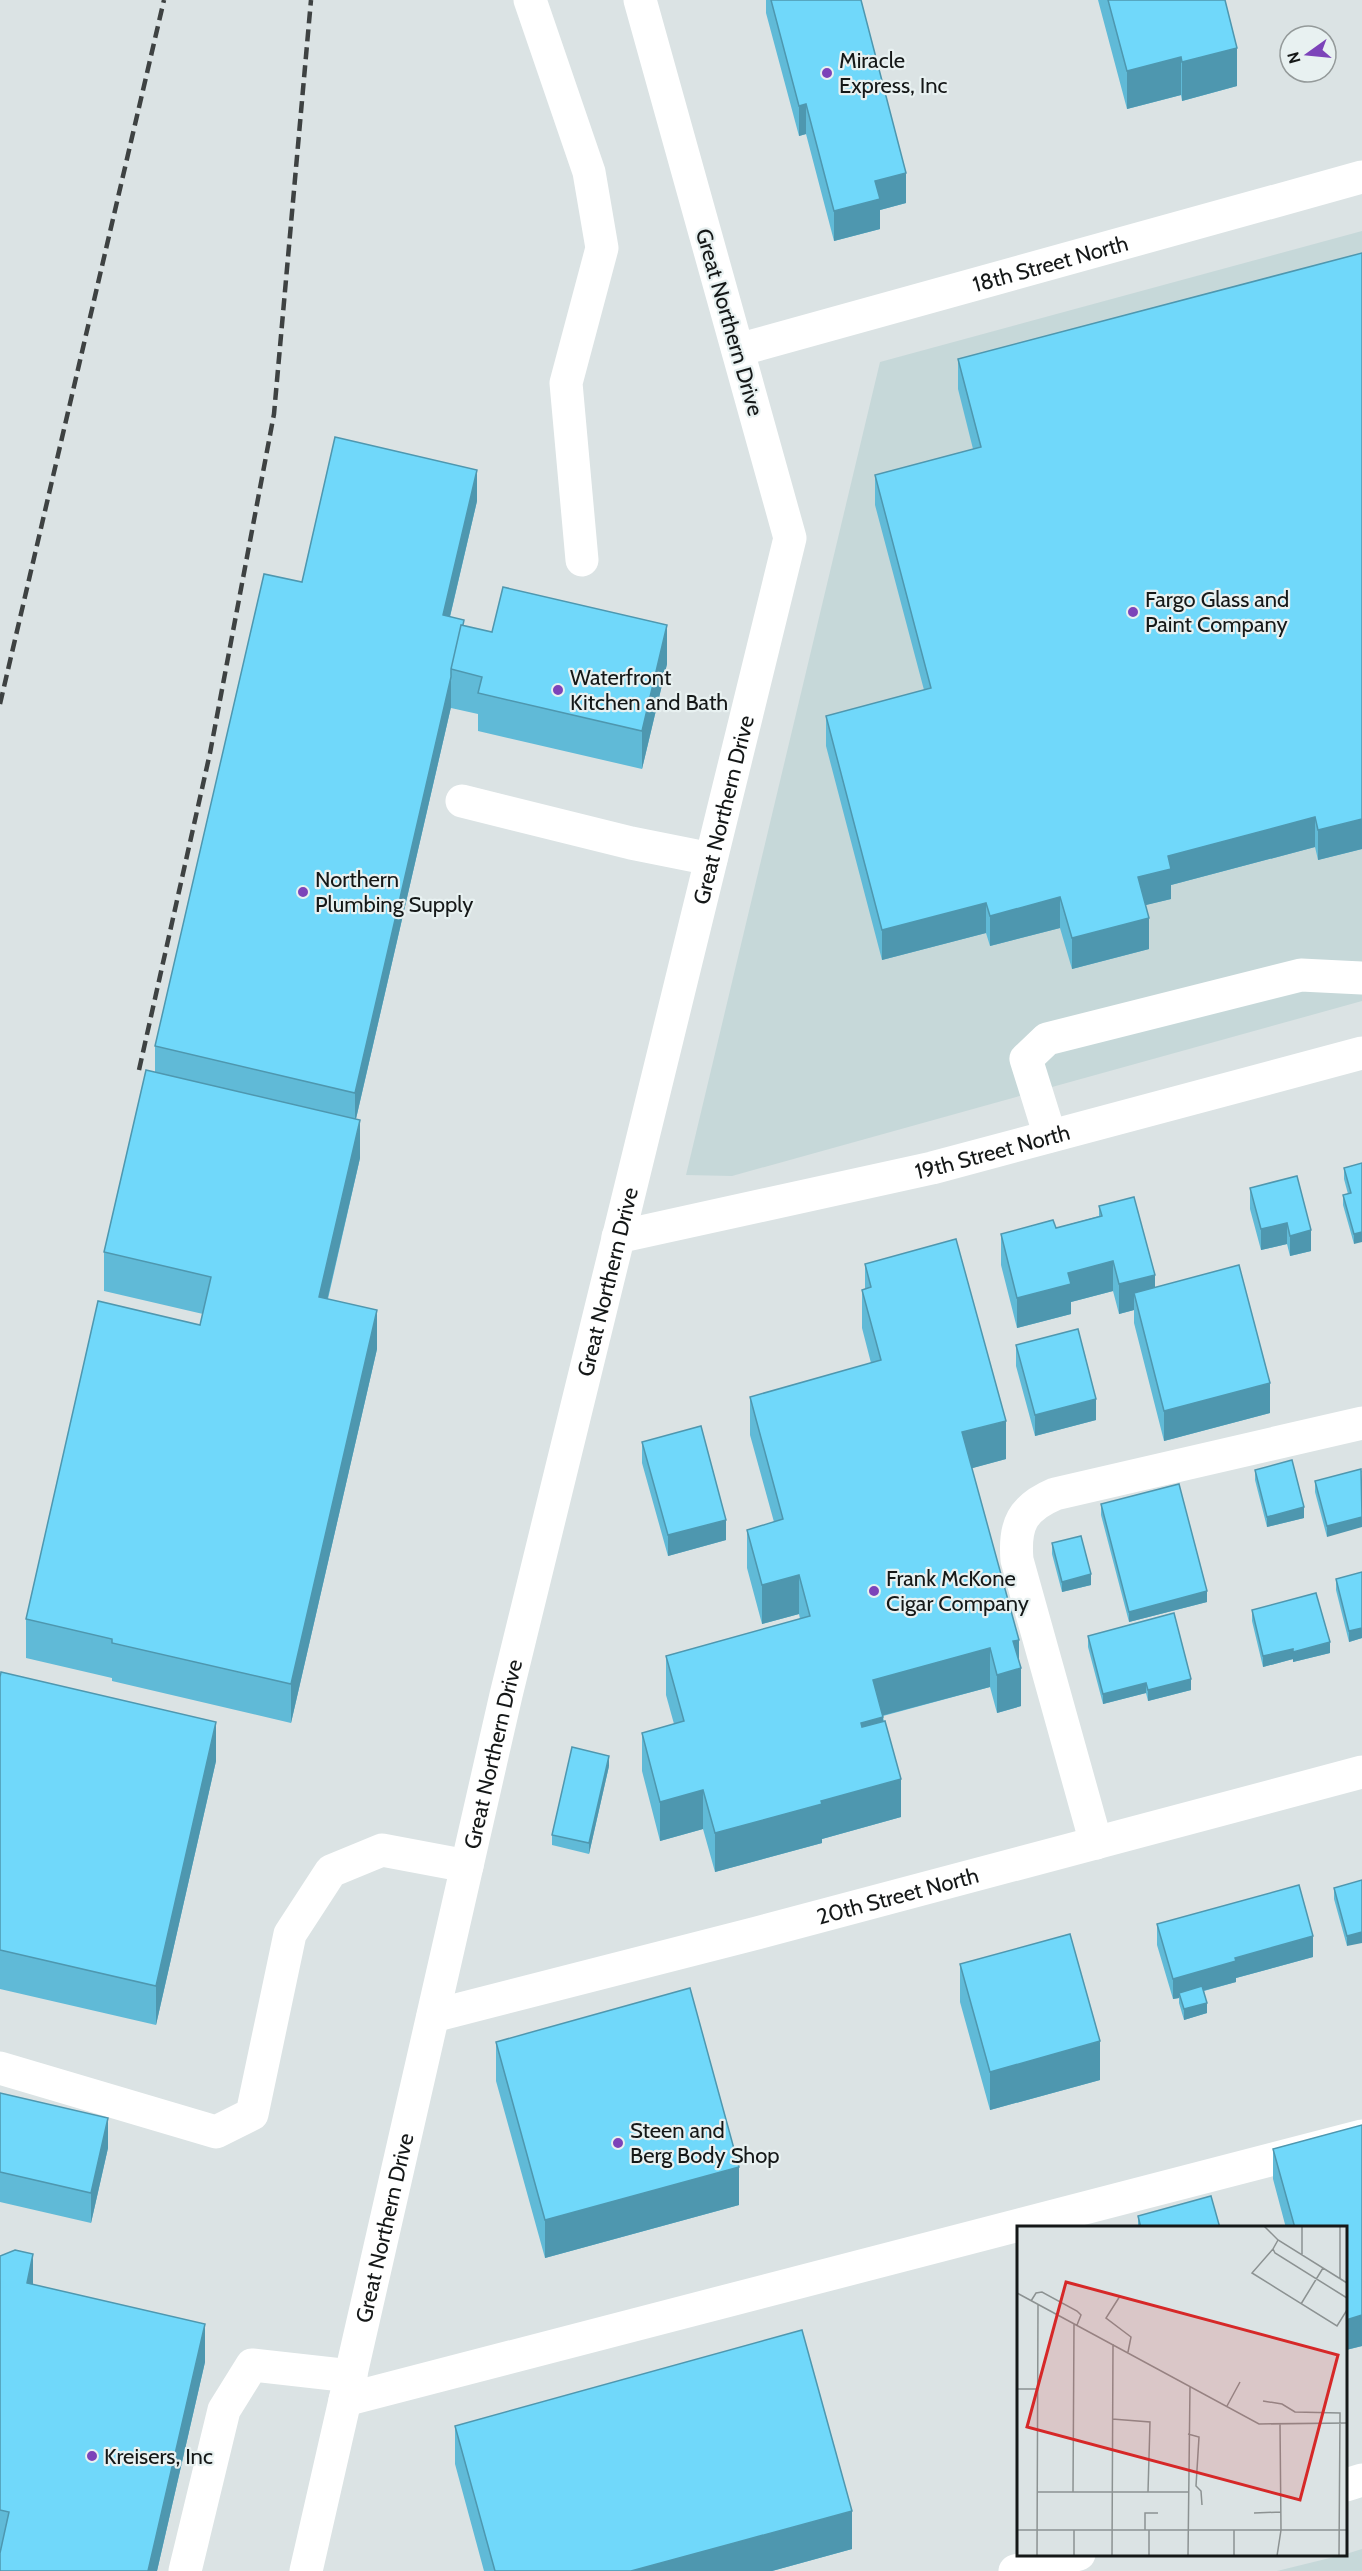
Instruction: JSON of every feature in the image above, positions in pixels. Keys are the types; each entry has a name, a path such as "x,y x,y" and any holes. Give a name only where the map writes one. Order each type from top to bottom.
{"street":[{"path":"530,0 589,172 602,248 566,383 582,560"},
{"name":"Great Northern Drive","path":"306,2571 506,1695 790,538 640,0"},
{"name":"18th Street North","path":"738,350 1362,177"},
{"path":"462,801 631,843 711,859"},
{"path":"1050,1136 1026,1059 1047,1039 1301,975 1362,978"},
{"name":"19th Street North","path":"618,1237 932,1168 1362,1053"},
{"path":"1096,1843 1017,1560 1015,1542 1020,1523 1034,1503 1055,1494 1362,1423"},
{"name":"20th Street North","path":"433,2016 757,1933 1362,1772"},
{"path":"0,2068 216,2132 252,2114 290,1934 331,1871 382,1851 467,1866"},
{"path":"185,2571 224,2410 252,2365 348,2388 1362,2136"},
{"path":"1347,2485 1362,2481"},
{"path":"1015,2571 1071,2556"}],"shaded area":[{"path":"1362,231 1362,1001 732,1176 686,1175 880,362"},
{"path":"1362,2549 1362,2571 1277,2571 1338,2556 1347,2556 1347,2554"}],"building":[{"name":"Miracle Express, Inc","path":"771,0 861,0 906,173 875,181 880,199 834,211 806,104 799,106"},
{"path":"1108,0 1225,0 1237,48 1182,62 1181,57 1127,71"},
{"name":"Fargo Glass and Paint Company","path":"1362,253 1362,819 1318,830 1315,817 1168,856 1171,869 1138,877 1149,918 1072,938 1060,897 990,916 986,903 882,930 826,716 931,688 875,475 981,447 958,359"},
{"name":"Northern Plumbing Supply","path":"335,437 477,470 443,615 464,620 461,625 355,1093 155,1046 264,574 302,582"},
{"path":"503,587 667,625 642,731 478,693 482,677 451,669 461,625 492,632"},
{"path":"146,1070 360,1120 319,1297 377,1310 291,1684 112,1643 112,1639 26,1619 98,1301 200,1325 211,1277 104,1252"},
{"path":"1362,1163 1362,1232 1354,1234 1343,1195 1351,1193 1344,1168"},
{"path":"1297,1176 1311,1230 1290,1236 1287,1223 1261,1229 1250,1188"},
{"path":"1134,1197 1155,1275 1119,1284 1113,1261 1068,1273 1071,1284 1017,1298 1001,1234 1053,1220 1056,1228 1102,1216 1099,1206"},
{"name":"Frank McKone Cigar Company","path":"956,1239 1006,1421 962,1432 1019,1640 1013,1641 1021,1668 997,1675 990,1648 873,1680 883,1717 861,1723 862,1727 885,1721 901,1779 821,1801 822,1804 715,1833 703,1790 660,1802 642,1733 684,1721 666,1656 810,1616 799,1575 762,1585 747,1530 783,1519 750,1397 881,1360 862,1290 871,1287 865,1264"},
{"path":"1239,1265 1270,1383 1164,1411 1134,1293"},
{"path":"1078,1329 1096,1399 1035,1415 1016,1345"},
{"path":"701,1426 726,1520 668,1535 642,1442"},
{"path":"1292,1460 1304,1507 1267,1517 1255,1470"},
{"path":"1361,1469 1362,1517 1327,1526 1315,1481"},
{"path":"1179,1484 1207,1591 1129,1612 1101,1504"},
{"path":"1081,1536 1091,1574 1062,1582 1052,1543"},
{"path":"1362,1572 1362,1628 1349,1631 1336,1579"},
{"path":"1316,1593 1330,1642 1293,1652 1293,1649 1263,1656 1252,1610"},
{"path":"1174,1613 1191,1679 1148,1690 1146,1683 1103,1694 1088,1636"},
{"path":"1,1672 216,1722 156,1986 0,1950"},
{"path":"572,1747 609,1756 589,1843 552,1835"},
{"path":"1362,1880 1362,1932 1347,1936 1334,1888"},
{"path":"1299,1885 1313,1936 1235,1958 1236,1961 1173,1979 1157,1924"},
{"path":"1070,1934 1100,2041 990,2072 960,1964"},
{"path":"1202,1986 1207,2003 1184,2009 1179,1993"},
{"name":"Steen and Berg Body Shop","path":"690,1988 739,2167 545,2220 496,2042"},
{"path":"0,2093 108,2118 91,2193 0,2172"},
{"path":"1362,2125 1362,2315 1347,2320 1347,2226 1294,2226 1273,2149"},
{"path":"1211,2196 1219,2226 1140,2226 1138,2216"},
{"name":"Kreisers, Inc","path":"15,2250 33,2254 27,2283 205,2324 148,2571 0,2571 0,2553 9,2512 0,2510 0,2256"},
{"path":"802,2330 852,2511 631,2571 495,2571 455,2426"}],"railway":[{"path":"0,704 164,0"},
{"path":"139,1070 210,753 274,414 311,0"}],"place":[{"name":"Miracle Express, Inc","path":"827,73"},
{"name":"Fargo Glass and Paint Company","path":"1133,612"},
{"name":"Waterfront Kitchen and Bath","path":"558,690"},
{"name":"Northern Plumbing Supply","path":"303,892"},
{"name":"Frank McKone Cigar Company","path":"874,1591"},
{"name":"Steen and Berg Body Shop","path":"618,2143"},
{"name":"Kreisers, Inc","path":"92,2456"}]}
